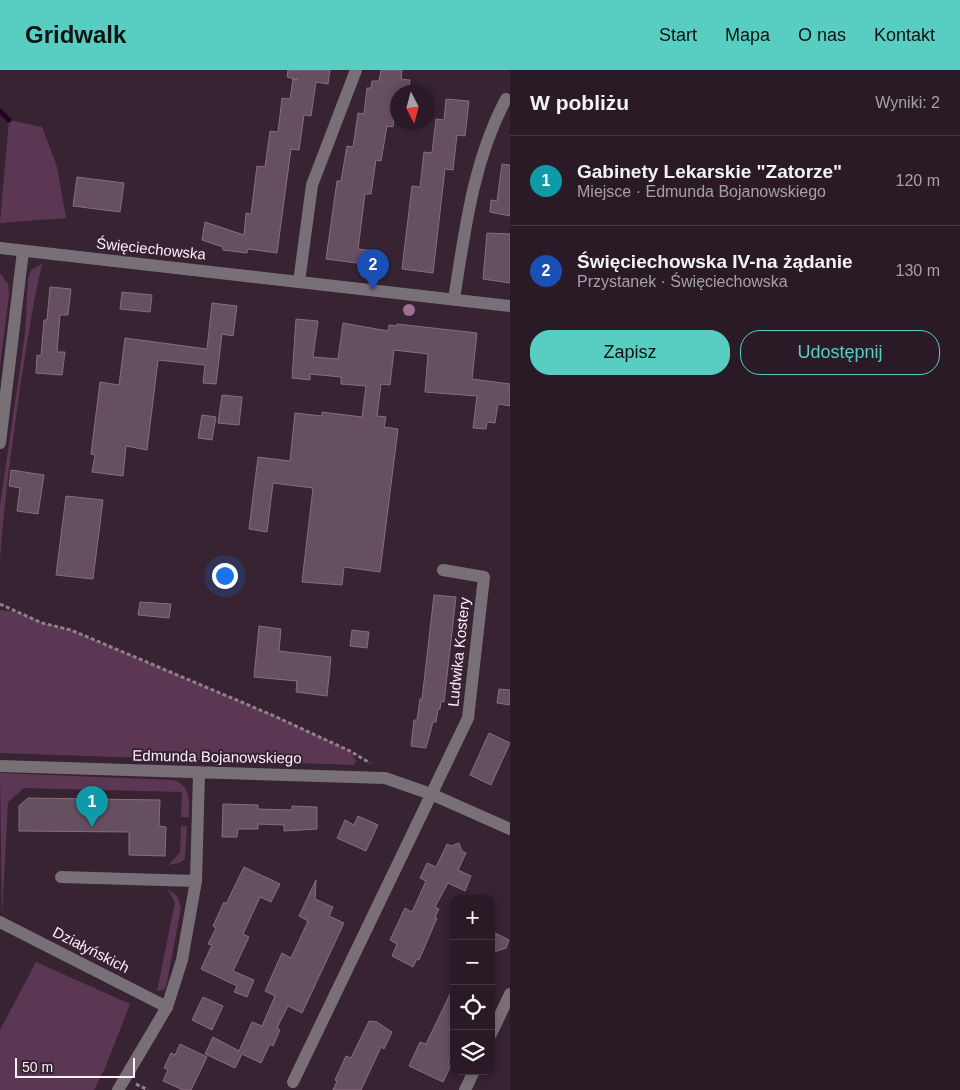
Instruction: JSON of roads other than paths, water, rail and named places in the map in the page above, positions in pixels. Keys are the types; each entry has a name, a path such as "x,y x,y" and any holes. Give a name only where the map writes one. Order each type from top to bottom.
{"street":[{"path":"299,282 312,185 356,70"},
{"path":"454,299 468,205 496,116 506,99"},
{"name":"Święciechowska","path":"0,248 510,306"},
{"path":"0,443 23,252"},
{"name":"Ludwika Kostery","path":"431,794 468,718 484,577 443,570"},
{"name":"Edmunda Bojanowskiego","path":"0,766 199,774 385,778 431,794 510,828"},
{"path":"118,1090 167,1007 182,960 196,881 199,774"},
{"path":"293,1082 431,794"},
{"path":"61,877 196,881"},
{"name":"Działyńskich","path":"0,922 167,1007"},
{"path":"493,1030 510,994"},
{"path":"465,1090 472,1075"}],"waterway":[{"path":"0,111 9,120"}],"place":[{"name":"Święciechowska IV-na żądanie","path":"373,290"},
{"name":"Gabinety Lekarskie \"Zatorze\"","path":"92,827"}]}
